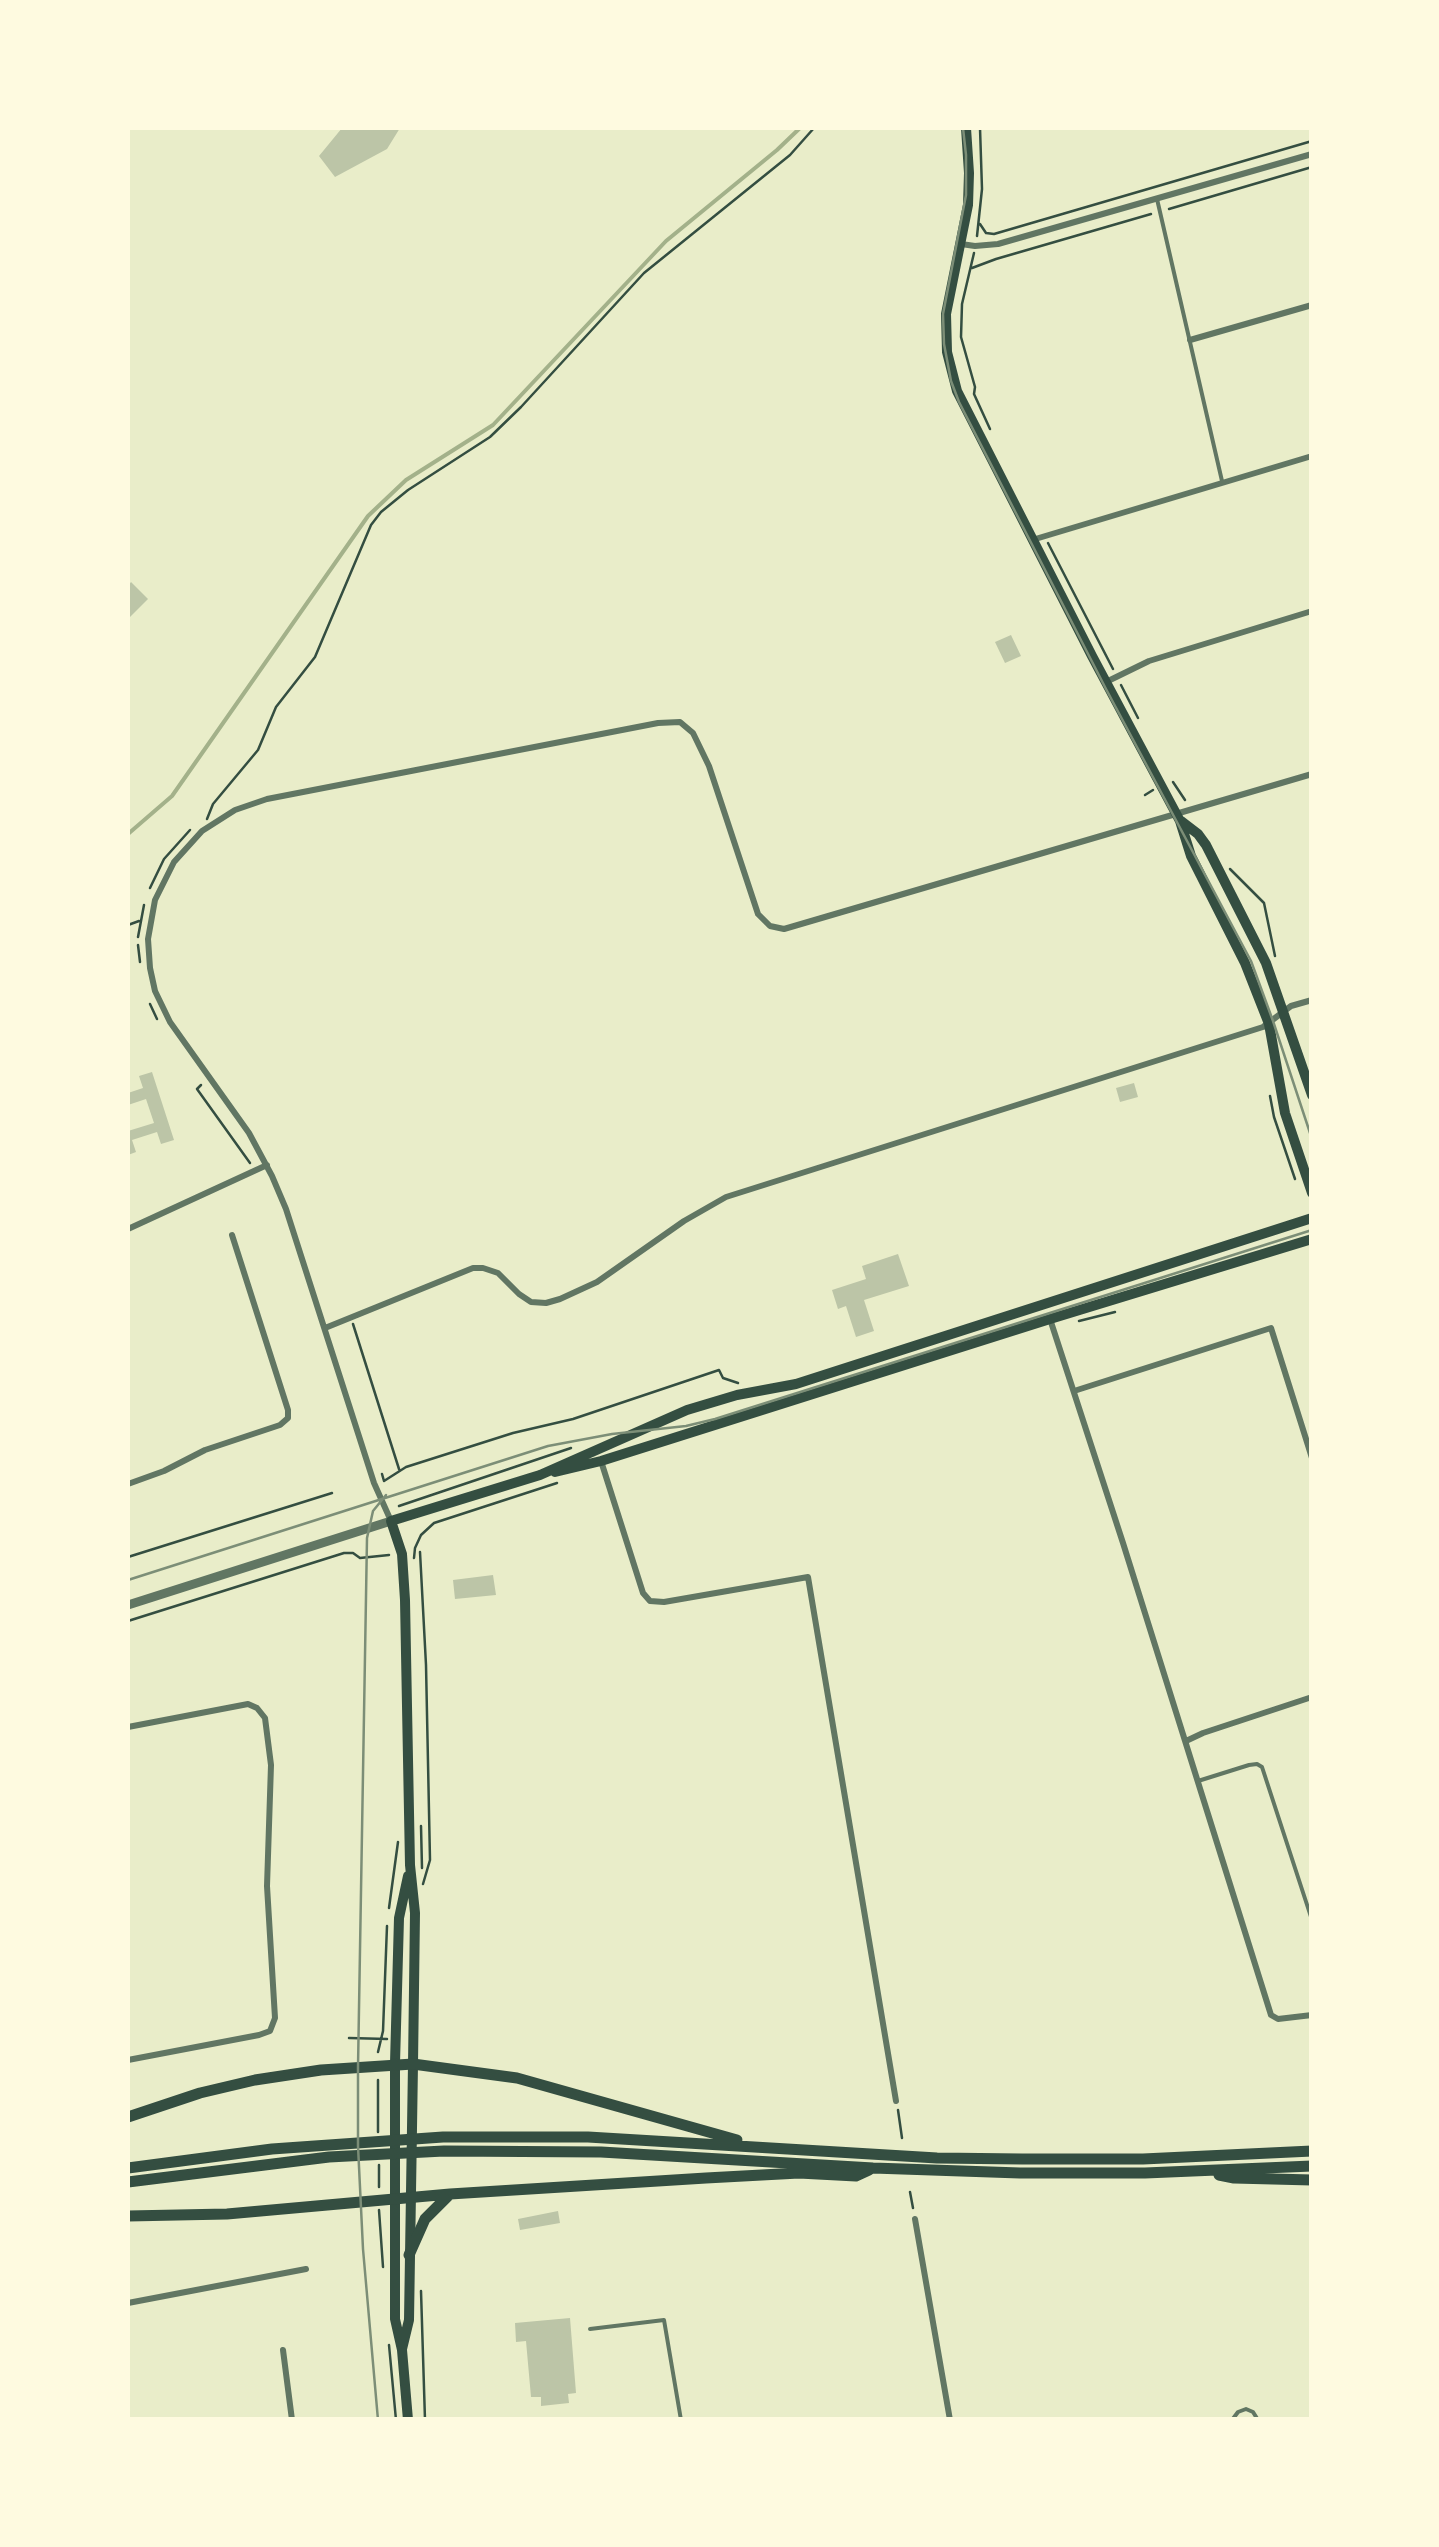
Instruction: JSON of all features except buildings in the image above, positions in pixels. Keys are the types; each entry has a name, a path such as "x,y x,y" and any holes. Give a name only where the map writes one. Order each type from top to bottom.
{"highway":[{"path":"128,2117 255,2080 412,2064 532,2082 756,2146"},
{"path":"128,2182 328,2150 443,2137 588,2138 1022,2160 1294,2153 1312,2148"},
{"path":"128,2168 226,2154 328,2150 600,2152 1052,2174 1312,2166"},
{"path":"128,2216 227,2214 450,2194 706,2178 799,2173 856,2176 873,2168"},
{"path":"1205,2171 1234,2178 1310,2181"},
{"path":"409,2254 425,2220 450,2194"}],"main road":[{"path":"966,128 969,184 946,314 946,344 961,401 1178,818 1191,856 1245,963 1268,1024 1285,1113 1312,1194"},
{"path":"1178,818 1206,845 1266,963 1312,1095"},
{"path":"540,1475 687,1410 796,1384 1312,1218"},
{"path":"402,2350 410,2320 414,1913 402,1554 391,1521 540,1475 602,1462 1312,1239"},
{"path":"408,2420 402,2350 394,2319 394,2200 399,1918 410,1865"}],"street":[{"path":"961,244 998,244 1312,154"},
{"path":"1190,340 1312,304"},
{"path":"1032,540 1312,456"},
{"path":"1106,682 1150,661 1312,611"},
{"path":"128,1605 391,1521 374,1483 286,1209 267,1165 250,1133 170,1022 159,1002 150,968 148,938 156,900 168,872 209,825 234,810 267,800 658,723 680,722 693,733 709,766 758,914 767,924 780,929 1311,777"},
{"path":"324,1328 473,1268 498,1273 532,1302 560,1299 598,1282 694,1214 726,1197 1268,1024 1284,1010 1312,1000"},
{"path":"128,1229 267,1165"},
{"path":"128,1484 205,1450 280,1425 288,1418 232,1235"},
{"path":"1050,1319 1272,2016 1280,2019 1312,2015"},
{"path":"1074,1390 1271,1328 1312,1458"},
{"path":"602,1462 643,1593 650,1601 664,1602 808,1578 896,2101"},
{"path":"1186,1741 1202,1732 1312,1697"},
{"path":"128,1727 243,1705 257,1708 264,1716 270,1765 267,1874 275,2018 270,2031 260,2035 128,2060"},
{"path":"915,2220 950,2420"},
{"path":"128,2303 306,2269"},
{"path":"283,2350 292,2420"}],"lane":[{"path":"1157,199 1222,481"},
{"path":"1198,1781 1246,1765 1262,1767 1312,1920"},
{"path":"590,2328 664,2320 681,2420"},
{"path":"1232,2420 1238,2412 1246,2410 1255,2413 1258,2420"}],"path":[{"path":"209,825 206,816 258,750 276,707 315,656 371,526 381,512 490,437 644,273 790,156 814,128"},
{"path":"975,246 982,189 980,128"},
{"path":"978,223 986,233 994,234 1312,140"},
{"path":"990,430 974,394 961,337 962,304 972,267 1312,167"},
{"path":"1049,545 1113,670"},
{"path":"1120,684 1139,719"},
{"path":"1173,782 1177,788"},
{"path":"1225,863 1264,903 1278,966"},
{"path":"128,925 150,922"},
{"path":"350,1317 400,1470"},
{"path":"384,1481 400,1470 513,1433 573,1419 719,1370 722,1378 738,1383"},
{"path":"410,1502 576,1446"},
{"path":"415,1548 424,1530 440,1520 554,1484"},
{"path":"128,1557 332,1493"},
{"path":"420,1552 430,1860 422,1885"},
{"path":"128,1620 344,1553 360,1558 389,1555 391,1562"},
{"path":"378,2053 384,2028 388,1916 398,1837"},
{"path":"349,2038 381,2039"},
{"path":"896,2101 902,2138"},
{"path":"910,2192 915,2220"},
{"path":"421,2285 425,2420"},
{"path":"389,2341 396,2420"}],"waterway":[{"path":"128,834 172,796 368,516 406,480 493,425 666,241 800,128"}],"tram line":[{"path":"963,128 966,195 943,314 951,381 1106,689 1251,961 1312,1139"},
{"path":"128,1580 548,1446 715,1419 1312,1230"},
{"path":"378,2420 363,2249 358,2067 367,1538 373,1511 386,1495"}]}
